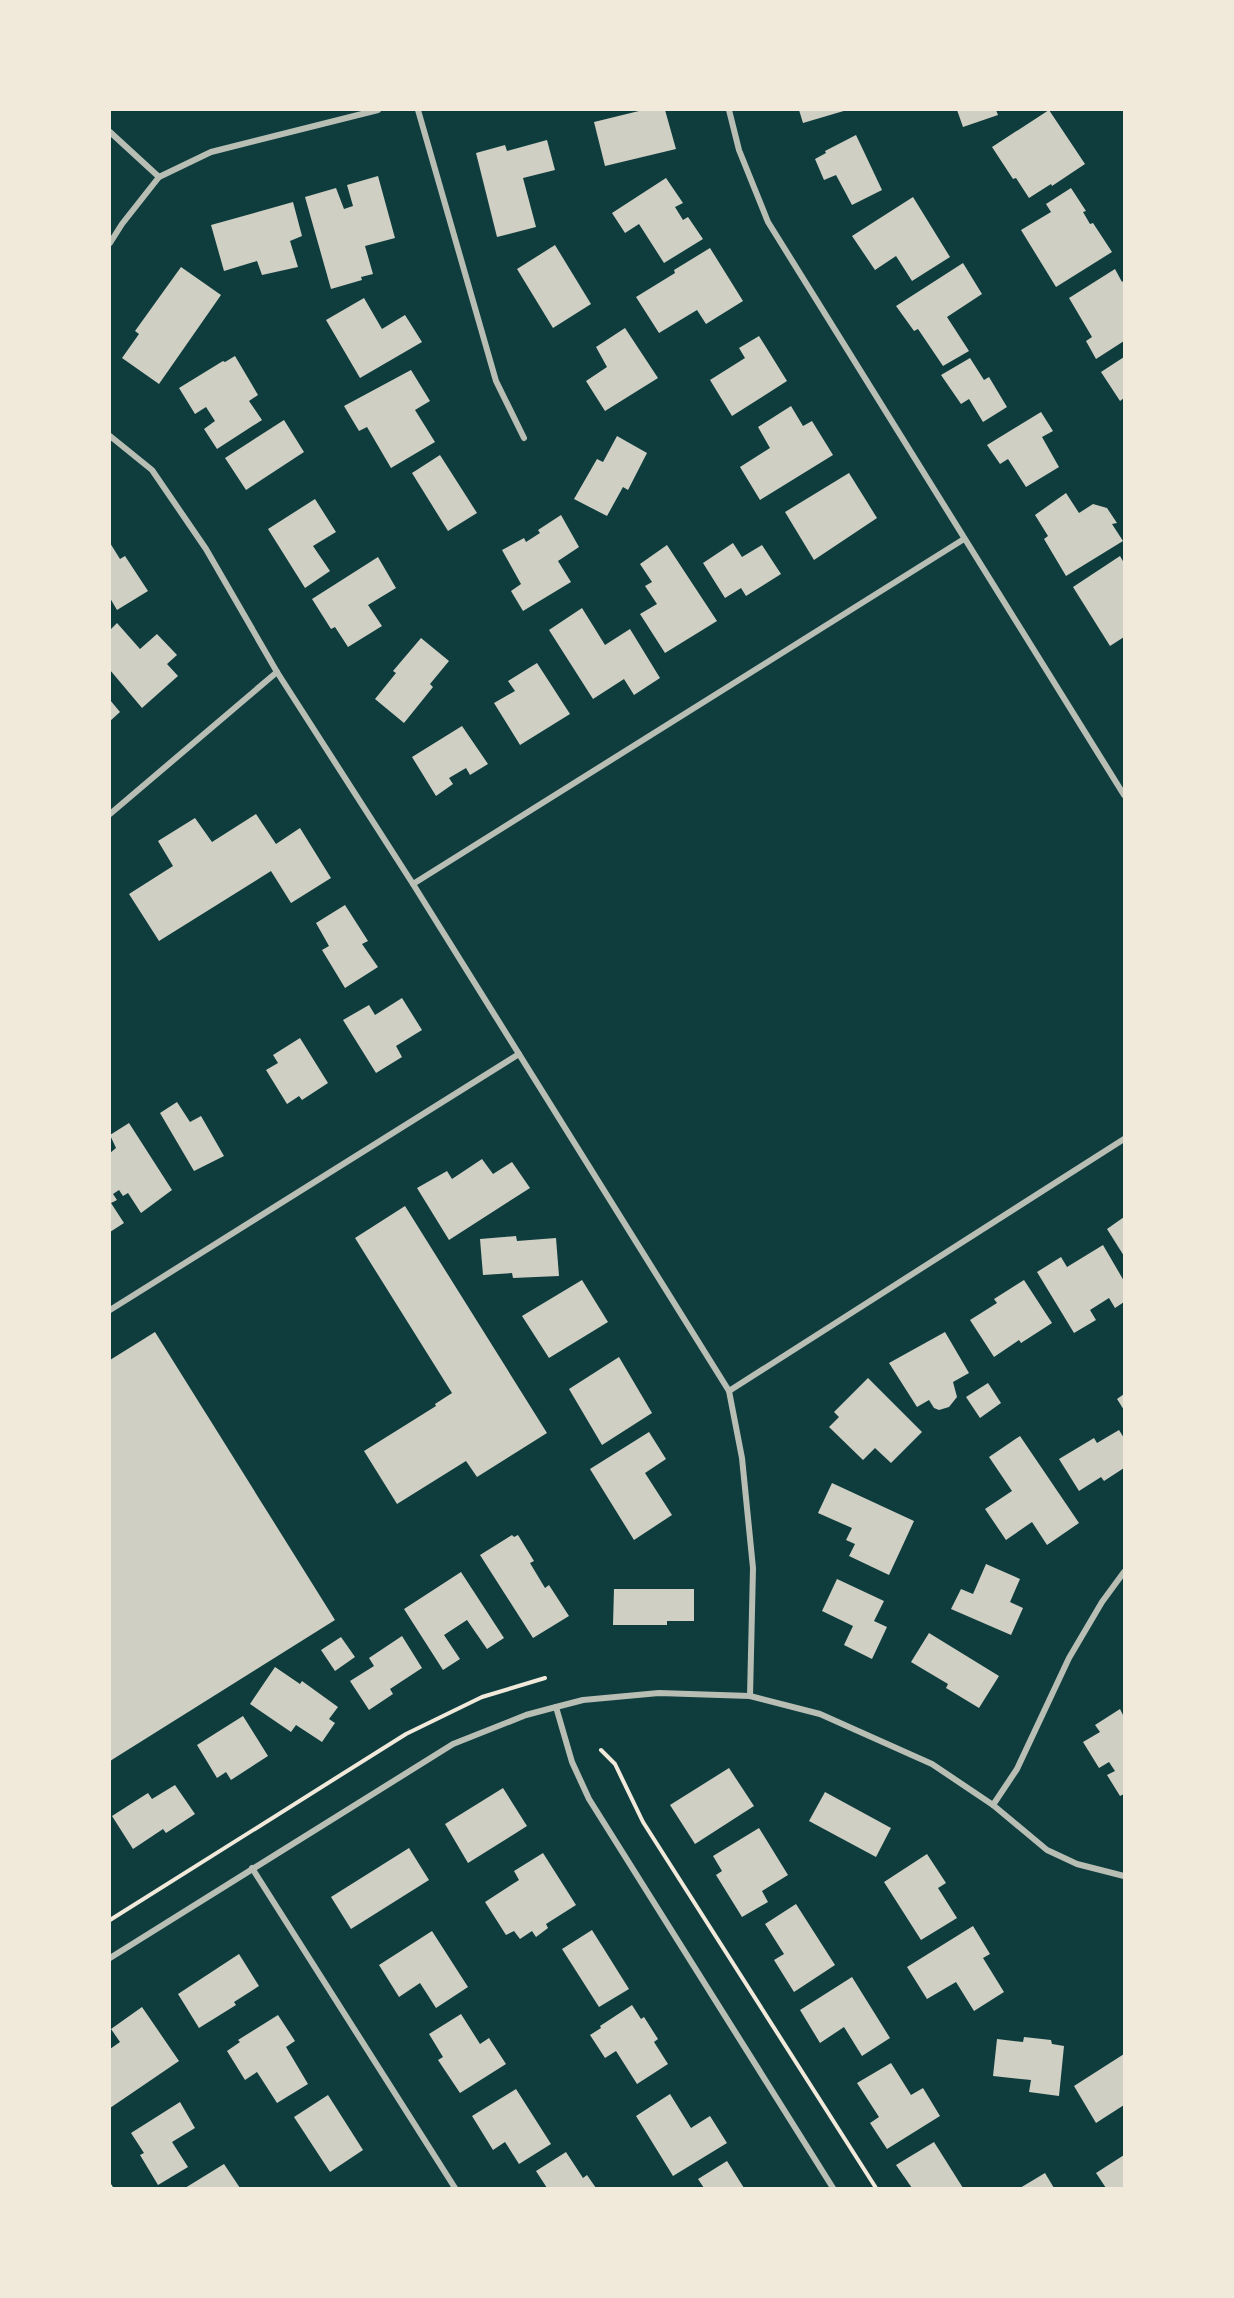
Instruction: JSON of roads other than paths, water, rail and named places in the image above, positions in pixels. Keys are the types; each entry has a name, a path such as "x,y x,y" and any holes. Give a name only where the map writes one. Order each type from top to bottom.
{"street":[{"path":"110,243 159,177 211,152 378,110"},
{"path":"418,110 496,381 524,438"},
{"path":"729,110 739,150 768,222 1125,795"},
{"path":"110,132 159,177"},
{"path":"110,436 152,470 206,549 277,672 413,884 729,1390 742,1458 753,1568 750,1696"},
{"path":"413,884 964,539"},
{"path":"110,814 277,672"},
{"path":"110,1310 519,1054"},
{"path":"729,1390 1125,1139"},
{"path":"993,1805 1017,1769 1069,1658 1102,1602 1125,1572"},
{"path":"110,1958 453,1744 526,1715 584,1700 659,1694 750,1696 820,1714 932,1764 993,1805 1047,1850 1077,1864 1125,1876"},
{"path":"556,1707 572,1762 589,1799 833,2188"},
{"path":"252,1868 455,2188"}]}
